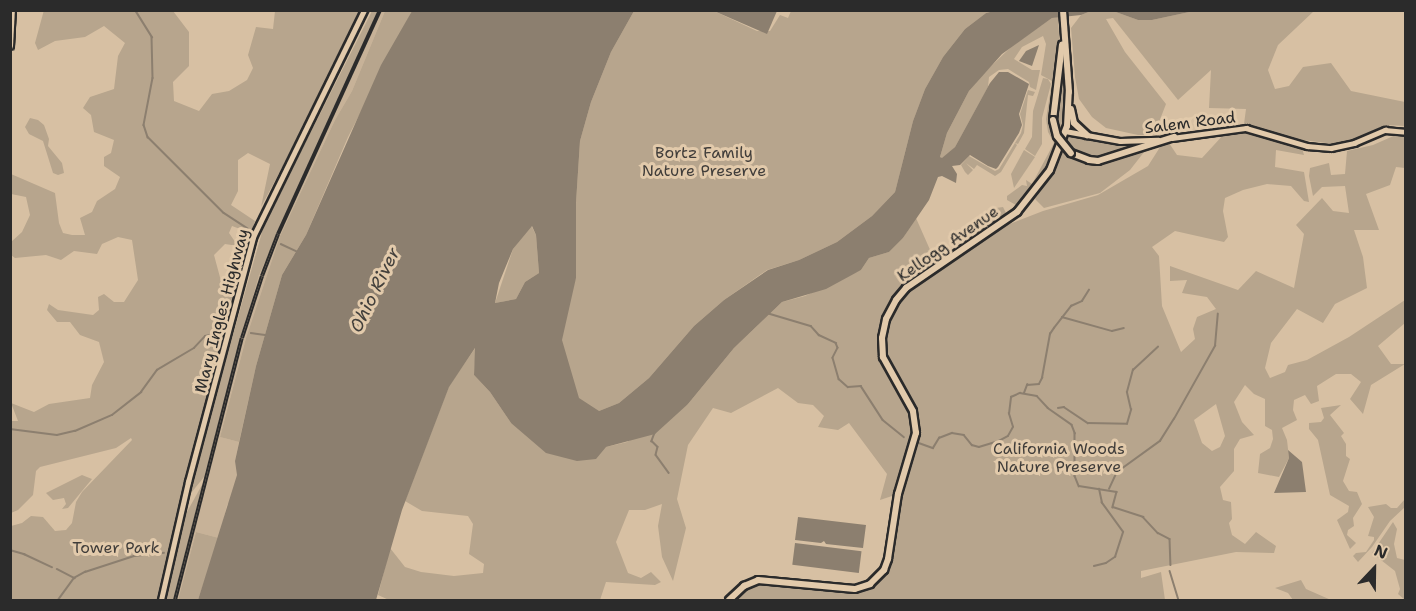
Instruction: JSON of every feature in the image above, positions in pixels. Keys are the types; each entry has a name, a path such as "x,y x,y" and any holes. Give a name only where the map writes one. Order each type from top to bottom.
{"main road":[{"name":"Kellogg Avenue","path":"729,600 744,586 758,580 855,590 870,584 882,574 888,560 898,494 916,434 913,411 883,357 882,338 889,312 900,295 912,283 999,226 1023,206 1050,170 1065,131 1069,92 1063,10"},
{"path":"1065,33 1053,120 1057,136 1071,153 1089,160 1098,160 1173,138"},
{"path":"1069,92 1072,120 1083,134"}],"street":[{"path":"10,46 12,10"},
{"name":"Mary Ingles Highway","path":"161,600 188,482 255,230 326,94 364,10"},
{"name":"Salem Road","path":"1065,131 1129,142 1246,128 1307,146 1331,148 1354,143 1385,130 1406,132"},
{"path":"1062,141 1069,135 1083,134"}],"shaded area":[{"path":"378,11 385,11 352,91 335,120 280,236 246,338 220,437 239,442 235,461 250,477 227,505 219,538 196,532 178,600 173,600 259,274"}],"green space":[{"name":"Tower Park","path":"44,10 173,11 189,32 189,66 173,82 174,101 199,111 212,94 229,91 247,80 253,68 248,55 256,27 273,29 275,11 359,11 324,89 261,207 270,164 248,153 238,160 238,191 231,205 255,221 251,233 232,226 229,233 238,246 225,244 214,255 221,281 238,281 179,506 158,600 11,600 11,526 22,523 31,516 43,517 55,531 66,530 72,523 76,502 82,492 132,440 131,438 116,448 40,467 36,471 33,495 18,510 11,513 11,421 18,421 11,403 34,412 49,404 90,398 92,385 104,362 99,342 80,335 70,322 57,322 47,310 49,304 58,310 93,315 99,310 98,297 104,294 114,302 124,302 138,280 132,240 118,237 102,244 97,254 74,251 61,260 46,255 15,258 11,255 11,242 22,232 30,215 26,197 11,194 11,174 55,193 59,223 63,233 72,235 85,235 80,218 92,212 97,201 115,189 120,177 104,166 104,157 111,153 114,140 94,132 91,115 83,108 90,97 114,89 118,56 125,43 104,26 85,37 55,41 38,50 35,43"},
{"path":"372,11 378,11 259,275 204,477 187,498 264,225"},
{"path":"385,11 412,11 348,137 306,235 282,275 256,366 239,442 220,437 246,338 280,236 335,120 352,91"},
{"name":"Bortz Family Nature Preserve","path":"634,11 714,11 757,31 770,31 780,15 788,18 791,11 994,11 986,13 965,29 943,57 925,89 913,121 895,192 872,216 837,242 799,260 767,270 724,300 694,326 649,378 619,403 599,411 573,410 545,339 576,278 576,203 580,141 591,102 611,52"},
{"path":"1091,11 1113,11 1138,20 1152,20 1194,11 1314,11 1278,45 1268,70 1275,89 1289,86 1303,67 1331,63 1351,91 1405,102 1405,126 1386,125 1352,140 1334,144 1295,139 1244,124 1246,109 1209,108 1211,70 1178,100 1113,18 1106,19 1125,52 1166,104 1154,135 1138,135 1106,128 1092,117 1079,99 1075,77 1071,28 1081,15"},
{"path":"1058,17 1060,54 1050,119 1057,140 1043,172 1016,205 1007,200 1007,196 1022,185 1027,186 1026,180 1032,184 1054,143 1048,132 1046,119 1052,81 1041,75 1046,44 1043,36 1022,47 1014,59 1032,70 1040,70 1036,90 1030,87 1029,82 1008,69 999,70 989,77 988,87 955,147 942,159 940,157 947,133 969,91 983,74 1012,46 1052,18"},
{"path":"1061,70 1065,101 1060,135 1054,120"},
{"path":"1043,78 1048,79 1051,84 1042,118 1042,144 1035,156 1025,149 1032,137 1033,111"},
{"path":"1028,90 1035,92 1033,96 1028,95 1024,133 1018,144 1015,143 1017,145 1001,172 995,176 977,165 974,169 966,163 973,170 968,175 961,165 969,156 995,171 999,169 1021,133 1023,125 1020,114"},
{"path":"30,118 44,125 49,139 48,146 62,163 64,173 58,175 53,173 43,141 29,134 25,127"},
{"name":"California Woods Nature Preserve","path":"1246,131 1302,148 1304,155 1276,150 1275,167 1304,172 1309,202 1304,201 1291,186 1267,184 1243,190 1225,198 1223,211 1228,237 1224,242 1175,231 1152,247 1159,256 1162,306 1181,352 1195,339 1193,329 1197,317 1216,309 1207,297 1182,293 1187,280 1170,281 1170,266 1238,290 1256,271 1294,288 1304,234 1296,225 1322,198 1333,211 1349,213 1345,186 1322,187 1313,196 1309,176 1310,168 1329,163 1331,175 1345,174 1347,151 1373,145 1398,134 1405,136 1405,168 1396,167 1390,185 1366,194 1379,230 1354,230 1363,257 1367,288 1335,304 1323,323 1297,309 1271,343 1265,368 1270,378 1285,372 1288,365 1307,360 1349,337 1405,300 1405,323 1378,346 1391,364 1405,364 1371,385 1363,414 1350,399 1361,382 1351,374 1336,374 1317,386 1319,401 1311,404 1305,395 1294,400 1293,410 1297,420 1282,428 1287,440 1289,458 1279,477 1258,473 1260,454 1270,448 1273,439 1272,430 1265,426 1265,399 1254,394 1245,385 1234,402 1242,422 1254,435 1240,439 1234,449 1234,471 1220,487 1223,500 1231,502 1232,519 1229,523 1232,535 1245,544 1256,532 1276,546 1274,553 1236,552 1141,571 1141,578 1161,572 1165,600 729,600 752,582 851,589 851,594 855,594 871,589 886,576 891,565 904,487 919,442 920,424 915,405 889,362 885,327 883,357 916,423 898,494 880,500 887,474 849,423 838,430 818,427 824,416 813,405 798,403 778,388 731,413 713,408 688,445 677,499 686,528 673,581 662,557 658,526 662,504 645,510 629,510 616,542 628,573 641,578 651,572 661,582 655,585 606,582 600,600 389,600 378,595 390,548 405,567 421,572 454,576 483,573 484,564 469,554 473,524 468,516 422,511 405,501 449,386 476,347 474,375 490,392 511,423 606,447 627,442 688,404 734,348 782,302 805,296 861,270 869,258 889,252 903,238 916,218 931,252 926,261 927,268 997,229 1043,211 1098,195 1148,166 1162,144 1169,143 1177,155 1202,158 1225,133","holes":["1216,404 1225,436 1220,447 1212,451 1202,443 1194,420"]},
{"path":"1075,135 1114,142 1146,143 1093,158 1071,150 1064,143 1067,138"},
{"path":"1148,147 1130,170 1100,193 1044,208 1035,199 1052,173 1063,148 1092,162"},
{"path":"1024,150 1035,157 1014,188 1011,174"},
{"path":"1003,207 1007,215 973,238 969,236 996,208"},
{"path":"531,225 536,235 539,273 525,282 516,299 495,303 513,249"},
{"path":"1341,405 1330,415 1344,433 1341,436 1346,444 1346,456 1350,459 1343,481 1349,491 1357,492 1362,504 1353,518 1354,526 1348,530 1347,535 1356,543 1350,549 1337,520 1348,512 1349,506 1330,495 1318,440 1309,429 1309,423 1321,422 1324,418 1321,408"},
{"path":"82,475 92,479 68,508 62,509 66,504 64,498 53,500 46,493"},
{"path":"203,483 173,600 164,600 182,521"},
{"path":"1405,499 1405,507 1390,521 1372,547 1358,562 1353,556 1356,553 1366,552 1374,540 1374,537 1368,536 1374,517 1368,507 1386,504 1391,508 1397,508"},
{"path":"1393,522 1397,529 1394,544 1397,558 1405,560 1405,600 1398,594 1400,589 1395,571 1372,553"},
{"path":"196,532 219,538 198,600 178,600"},
{"path":"1301,580 1306,589 1331,600 1293,600 1288,593 1275,588"}],"water":[{"path":"777,10 767,34 714,11"},
{"name":"Ohio River","path":"412,11 634,11 611,52 591,102 580,141 576,203 576,278 562,340 579,398 599,411 619,403 649,378 694,326 724,300 768,270 799,260 837,242 872,216 895,192 913,121 925,89 943,57 965,29 986,13 994,11 1091,11 1081,15 1052,18 1002,54 969,91 947,133 940,157 942,158 955,147 990,83 999,72 1008,72 1029,84 1019,114 1022,125 1019,133 996,169 970,155 960,165 952,166 957,174 956,183 942,176 938,177 929,200 903,238 889,252 869,258 861,270 826,289 782,302 734,348 688,404 655,434 606,447 596,459 577,461 546,453 511,423 490,392 474,375 475,348 449,387 402,510 376,600 198,600 237,475 235,461 256,366 282,275 306,235 381,65","holes":["532,226 536,235 539,273 525,282 516,299 495,303 499,283 513,249"]},
{"path":"1113,11 1194,11 1152,20 1138,20"},
{"path":"1039,45 1032,66 1019,61 1026,51"},
{"path":"1288,450 1302,462 1306,492 1274,493 1289,458"},
{"path":"798,517 866,525 863,548 826,544 824,541 821,543 795,540"},
{"path":"795,543 862,551 859,573 792,565"}],"waterway":[{"path":"136,11 152,37 153,78 144,125 148,137 224,213 250,230"},
{"path":"281,244 296,251"},
{"path":"1024,393 1027,385 1039,384 1042,378 1050,334 1071,306 1082,301 1089,290"},
{"path":"767,313 811,326 819,335 836,343 838,348 833,358 839,379 848,387 861,386 883,420 904,437"},
{"path":"1109,489 1117,472 1160,441 1174,419 1215,346 1218,314"},
{"path":"1062,317 1112,331 1124,328"},
{"path":"10,429 57,435 75,431 112,415 141,392 157,370 194,348 205,336 222,333"},
{"path":"251,333 265,335"},
{"path":"1058,408 1064,407 1088,423 1127,424 1131,410 1127,392 1133,370 1158,347"},
{"path":"919,443 933,448 939,438 952,433 964,435 972,445 979,447 999,441 1008,436 1013,427 1009,414 1011,397 1020,393 1037,396 1048,408 1072,425 1075,433 1075,476 1079,486 1117,492 1113,507 1143,517 1158,533 1170,539 1171,565"},
{"path":"655,433 652,441 658,447 656,455 669,473"},
{"path":"1094,566 1106,563 1115,557 1123,532 1102,503 1099,489"},
{"path":"10,550 52,567"},
{"path":"58,600 74,578 85,572 134,556 164,553"},
{"path":"57,569 75,578"},
{"path":"1170,571 1179,600"}],"railway":[{"path":"175,600 242,338 262,276 278,234 380,10"}]}
